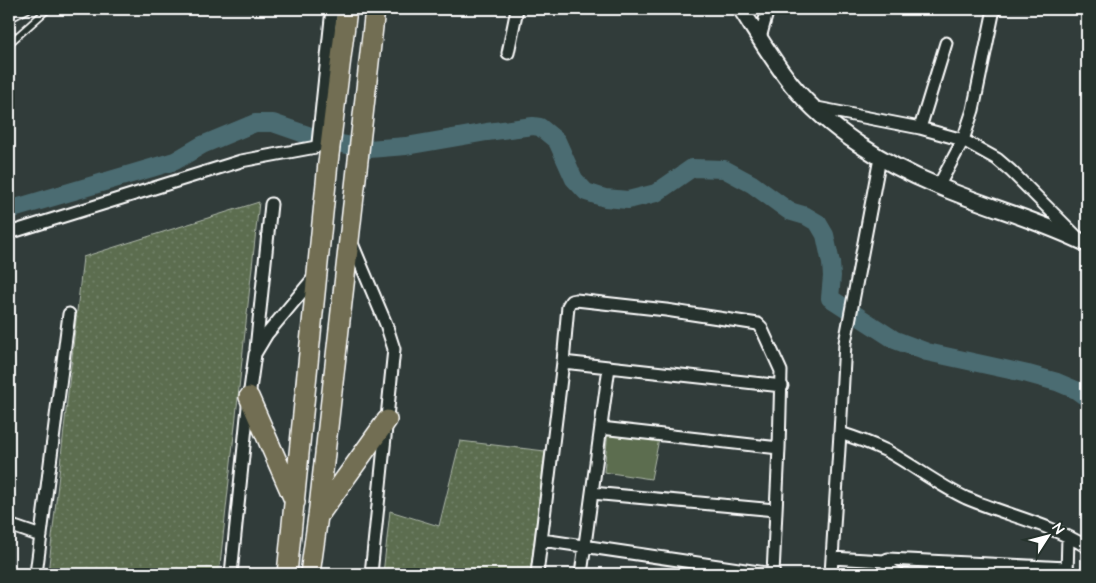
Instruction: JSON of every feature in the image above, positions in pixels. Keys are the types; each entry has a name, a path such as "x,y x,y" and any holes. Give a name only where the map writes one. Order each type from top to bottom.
{"main road":[{"path":"287,574 328,163 347,9"},
{"path":"310,574 375,9"},
{"path":"249,398 295,503"},
{"path":"318,516 387,420"}],"street":[{"path":"9,233 241,161 278,153 313,149 318,143 332,9"},
{"path":"508,53 518,9"},
{"path":"741,9 783,73 812,107 841,131 880,158 938,187 1084,242"},
{"path":"760,38 768,9"},
{"path":"938,187 963,140 972,110 994,9"},
{"path":"920,128 946,43"},
{"path":"812,107 920,128 963,140 997,159 1084,242"},
{"path":"832,574 845,344 880,158"},
{"path":"232,574 249,398 271,204"},
{"path":"349,236 394,349 370,574"},
{"path":"255,354 267,334 318,272"},
{"path":"537,574 568,306 571,301 666,310 758,324 762,327 782,371 773,574 542,540"},
{"path":"36,574 69,314"},
{"path":"563,362 782,386"},
{"path":"581,574 609,367"},
{"path":"601,428 779,448"},
{"path":"840,433 886,451 938,483 967,498 1068,537 1087,547"},
{"path":"592,492 775,510"},
{"path":"9,525 41,536"},
{"path":"832,558 884,561 888,559 1067,571 1068,537"},
{"path":"884,561 888,567 898,574"}],"lane":[{"path":"9,20 28,9"},
{"path":"12,41 48,9"}],"green space":[{"path":"259,202 219,574 48,574 83,257"},
{"path":"608,431 659,439 651,479 604,472"},
{"path":"460,441 545,451 530,574 383,574 390,511 439,526"}],"waterway":[{"path":"9,210 175,161 202,145 255,123 273,123 325,141 369,149 406,146 533,126 540,127 557,141 574,179 586,192 605,198 628,200 656,193 692,168 724,169 752,184 789,211 806,216 818,223 825,235 831,263 830,298 895,340 927,352 1057,382 1076,390 1087,398"}]}
